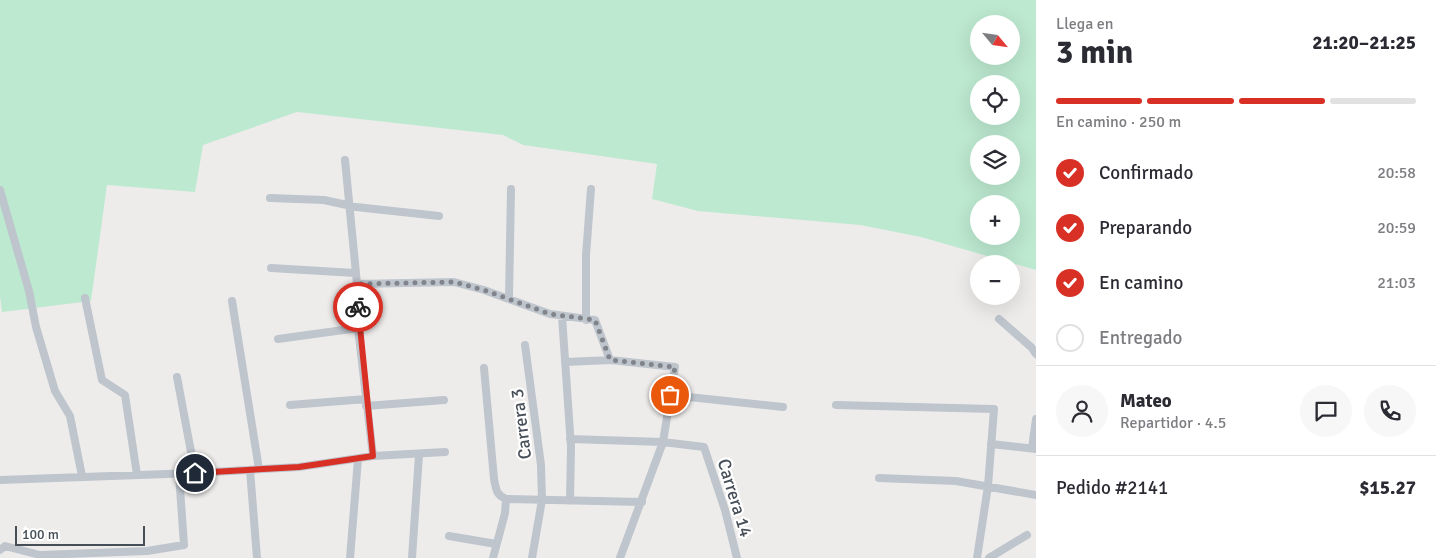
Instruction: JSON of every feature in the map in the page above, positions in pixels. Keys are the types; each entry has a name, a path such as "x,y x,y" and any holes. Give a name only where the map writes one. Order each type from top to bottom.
{"street":[{"path":"345,160 347,206 357,284 358,328 373,456"},
{"path":"509,299 512,189"},
{"path":"586,320 586,254 591,189"},
{"path":"0,190 29,291 36,327 52,382 70,416 82,476"},
{"path":"270,198 324,200 347,206 439,216"},
{"path":"271,268 355,273"},
{"path":"357,284 454,282 562,316 595,320 610,360"},
{"path":"85,298 102,380 125,395 137,475"},
{"path":"232,301 254,469 256,558"},
{"path":"562,316 570,438 570,501"},
{"path":"999,319 1031,347 1036,354"},
{"path":"278,339 358,328"},
{"name":"Carrera 3","path":"525,345 541,465 542,500 532,558"},
{"path":"566,362 610,360 675,367 663,442 620,558"},
{"path":"484,368 496,493 506,499 642,502"},
{"path":"177,377 195,473"},
{"path":"670,395 783,407"},
{"path":"290,406 444,400"},
{"path":"836,405 994,409 988,486 977,558"},
{"path":"991,444 1034,449 1036,419"},
{"path":"570,438 663,442"},
{"name":"Carrera 14","path":"663,442 704,447 725,510 737,558"},
{"path":"0,480 195,473 254,469 373,456 419,455 445,452"},
{"path":"412,558 419,455"},
{"path":"350,558 358,459"},
{"path":"2,546 41,557 148,555 184,545 178,474"},
{"path":"879,478 956,481 1036,495"},
{"path":"493,558 506,499"},
{"path":"989,558 1027,535"},
{"path":"448,536 496,544"}],"green space":[{"path":"0,0 1036,0 1036,270 1020,265 1020,255 984,255 921,237 860,225 698,211 652,199 657,164 523,145 503,135 297,112 203,145 195,192 107,185 91,301 2,312 0,296"}],"way so far":[{"path":"358,307 357,284 454,282 484,290 550,314 595,320 610,360 675,367 670,395"}],"route":[{"path":"195,473 299,467 373,456 358,328 358,307"}]}
